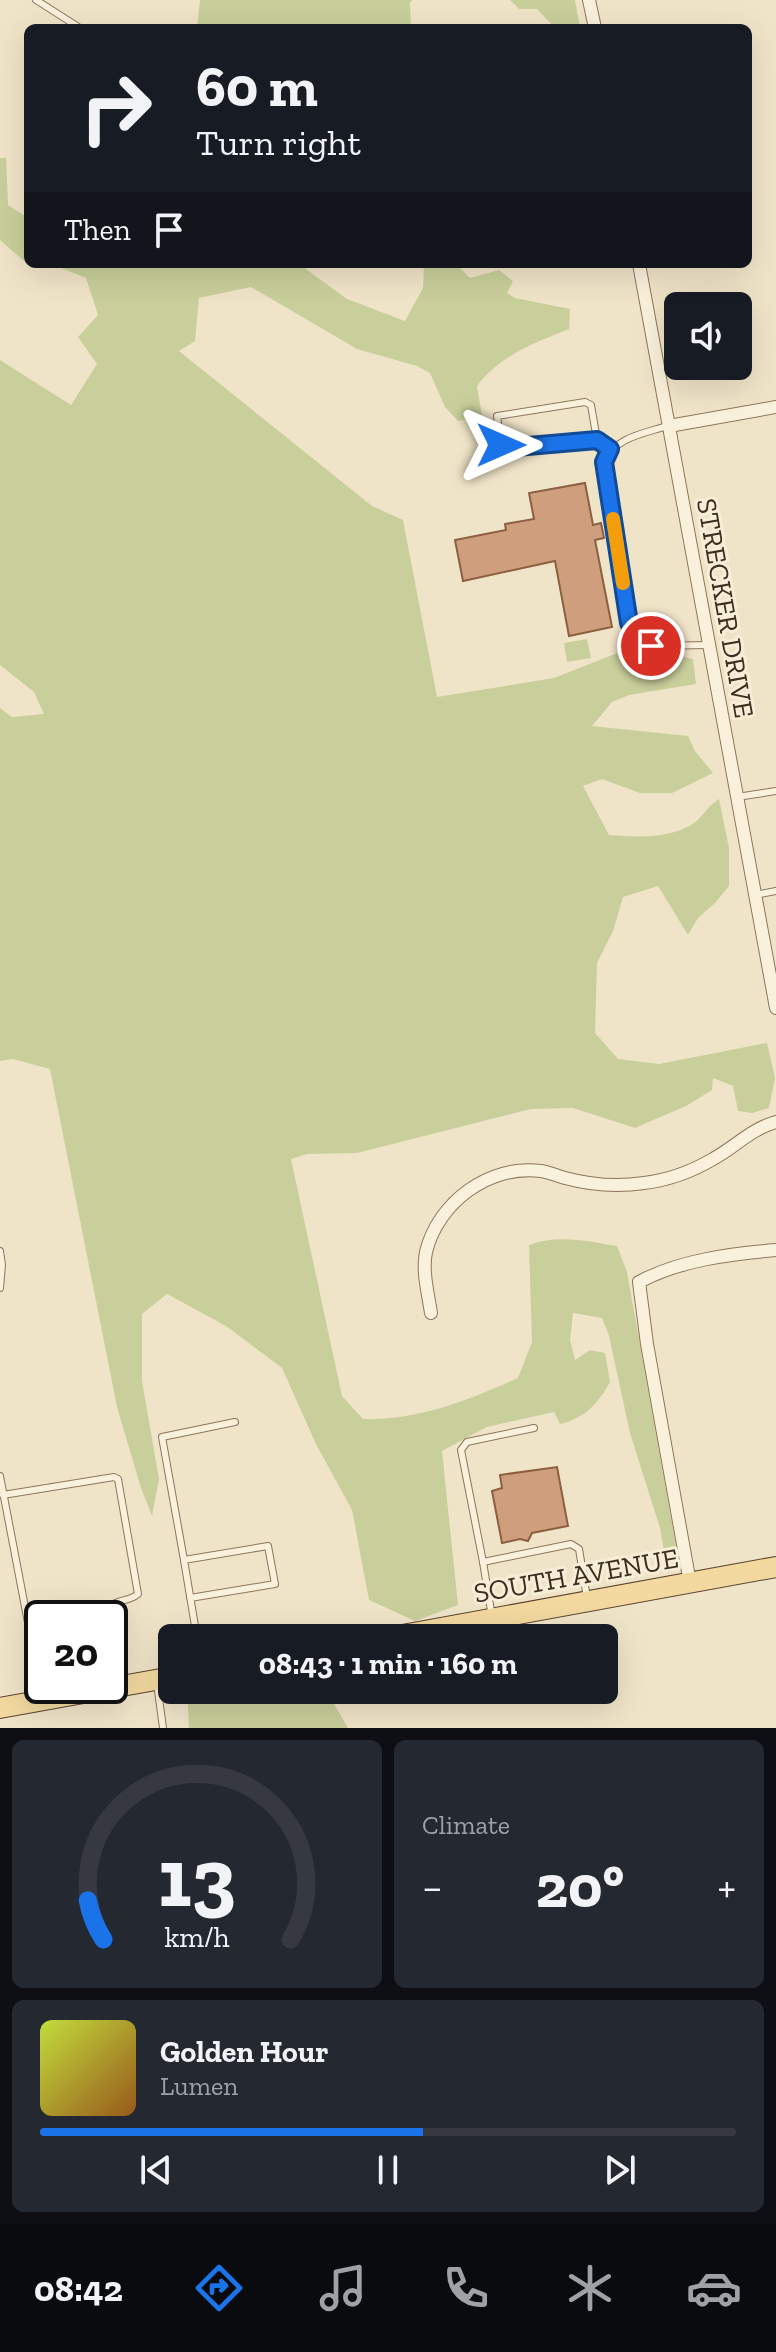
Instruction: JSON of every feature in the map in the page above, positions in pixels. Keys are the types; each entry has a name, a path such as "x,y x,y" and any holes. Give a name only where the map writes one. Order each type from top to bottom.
{"main road":[{"name":"SOUTH AVENUE","path":"464,1624 776,1567"},
{"path":"128,1685 158,1679"},
{"path":"0,1708 24,1704"}],"street":[{"path":"589,0 594,24"},
{"name":"STRECKER DRIVE","path":"640,268 776,1008"},
{"path":"669,426 776,407"},
{"path":"431,1313 424,1264 431,1239 452,1205 473,1186 498,1176 529,1171 614,1186 659,1180 687,1173 714,1159 754,1130 776,1122"},
{"path":"690,1583 647,1344 639,1282 676,1267 737,1253 776,1250"}],"lane":[{"path":"36,0 74,24"},
{"path":"597,440 591,405 585,402 497,416 501,445 505,448 597,440 610,449"},
{"path":"669,426 624,440 610,449 604,462 629,623 651,646 709,645"},
{"path":"737,797 776,791"},
{"path":"755,895 776,891"},
{"path":"0,1251 0,1288"},
{"path":"195,1624 162,1437 235,1422"},
{"path":"492,1619 461,1450 467,1442 534,1428"},
{"path":"0,1476 24,1608"},
{"path":"3,1495 114,1477 118,1479 138,1594 125,1600"},
{"path":"483,1562 571,1544 579,1549 588,1602"},
{"path":"184,1560 268,1546 275,1584 190,1598"},
{"path":"163,1704 163,1728"}],"green space":[{"path":"200,0 413,0 410,2 411,24 197,24"},
{"path":"510,0 575,0 579,24 551,24 537,9 519,9"},
{"path":"0,158 6,158 8,205 24,215 24,261 0,240"},
{"path":"61,268 304,268 347,299 405,321 423,288 424,268 460,268 470,278 499,270 513,281 507,293 515,298 570,309 569,329 507,358 486,375 477,386 482,416 458,421 445,407 430,373 417,366 357,349 251,287 199,298 195,341 179,351 372,506 403,520 437,697 554,678 635,646 693,659 696,684 629,695 612,702 592,726 688,736 695,751 713,773 672,793 640,793 602,779 583,786 609,835 662,835 682,830 719,799 729,848 729,886 698,918 688,935 658,886 623,897 613,931 597,963 595,1033 618,1059 659,1064 767,1043 775,1078 769,1108 752,1113 738,1111 733,1086 713,1078 712,1090 686,1106 635,1128 573,1108 531,1109 357,1153 307,1154 291,1159 342,1396 363,1419 423,1413 518,1378 532,1342 529,1245 562,1239 617,1246 627,1272 680,1568 668,1573 660,1528 630,1433 609,1336 602,1318 573,1313 570,1340 575,1360 590,1350 605,1353 610,1382 601,1397 584,1414 560,1424 554,1412 487,1427 442,1451 458,1605 415,1621 369,1600 352,1510 316,1444 282,1368 226,1326 167,1294 142,1314 142,1381 159,1479 152,1516 117,1407 50,1069 13,1059 0,1061 0,708 12,717 44,714 34,692 0,665 0,360 71,405 97,364 78,337 98,315 86,278"},
{"path":"587,639 591,658 567,662 564,643"},
{"path":"188,1704 334,1704 348,1728 189,1728"}],"building":[{"path":"585,483 593,525 601,523 604,538 595,540 612,627 569,636 555,561 463,581 455,540 506,530 505,524 534,519 529,493"},
{"path":"557,1467 568,1526 532,1533 528,1541 520,1539 502,1543 492,1491 502,1488 500,1475"}],"slow traffic":[{"path":"613,519 623,583"}],"route":[{"path":"501,445 505,448 597,440 610,449 604,462 629,623 651,646"}]}
